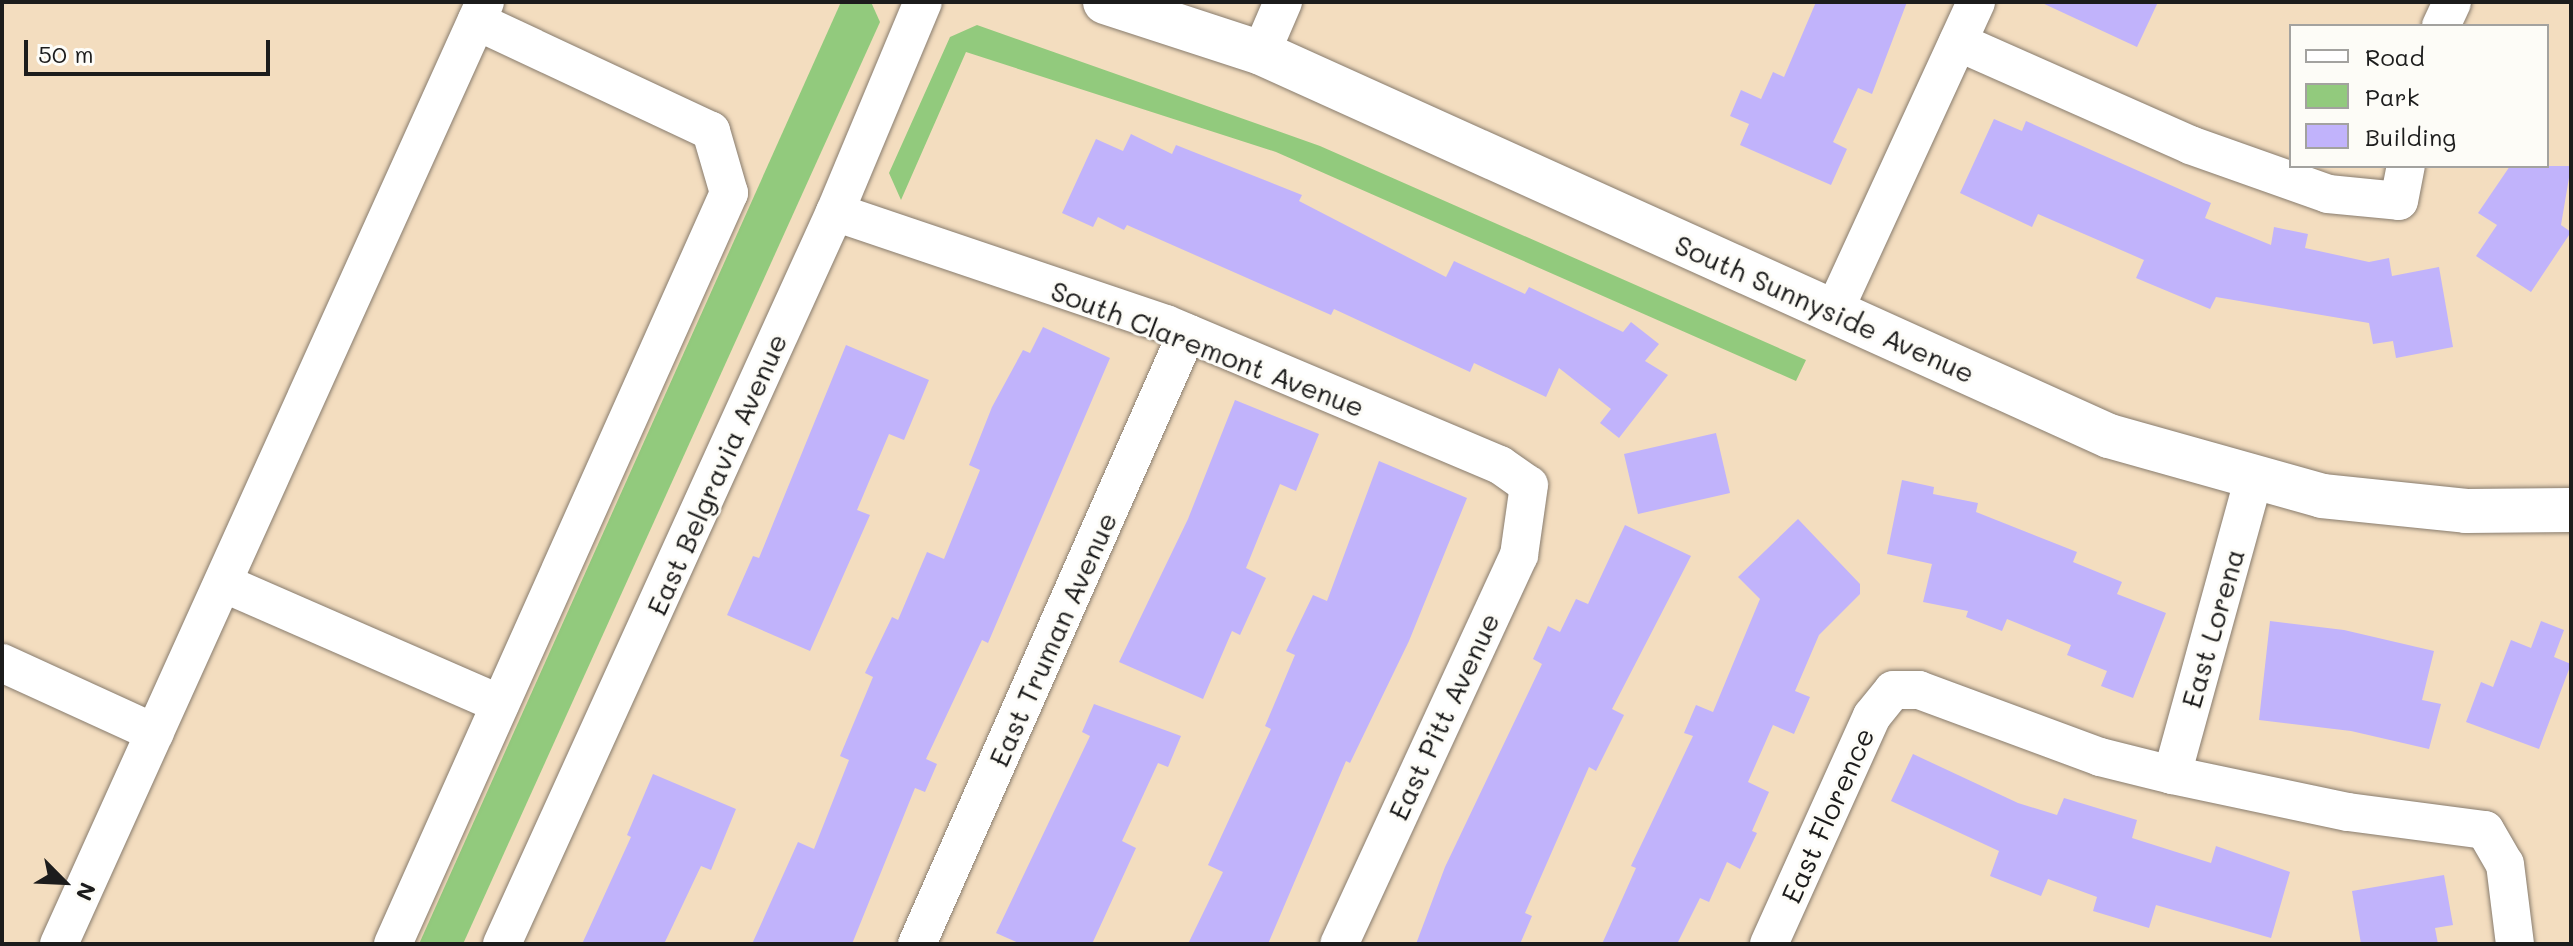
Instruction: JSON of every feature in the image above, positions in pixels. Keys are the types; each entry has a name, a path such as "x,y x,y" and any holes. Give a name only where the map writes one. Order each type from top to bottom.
{"street":[{"name":"East Belgravia Avenue","path":"502,944 835,212 923,2"},
{"name":"South Sunnyside Avenue","path":"1105,2 1261,53 2109,436 2253,481 2322,496 2466,511 2571,510"},
{"path":"1261,53 1283,2"},
{"path":"1834,311 1976,2"},
{"path":"2442,24 2452,2"},
{"path":"59,944 481,12 711,131 729,193 393,944"},
{"path":"1958,42 2204,150 2328,194 2402,184"},
{"name":"South Claremont Avenue","path":"835,212 1187,333 1500,465 1529,485"},
{"name":"East Truman Avenue","path":"917,944 1187,333"},
{"name":"East Lorena","path":"2172,775 2253,481"},
{"name":"East Pitt Avenue","path":"1339,944 1519,555 1529,485"},
{"path":"223,583 500,704"},
{"path":"2,663 155,733"},
{"name":"East Florence","path":"1769,944 1872,716 1893,690 1919,690 2100,757 2172,775"},
{"path":"2172,775 2348,812 2485,830 2505,864 2515,944"}],"green space":[{"path":"841,2 871,2 880,22 463,944 419,944"},
{"path":"977,25 1320,146 1806,360 1796,381 1276,152 966,52 901,200 889,173 950,37"}],"building":[{"path":"1816,2 1907,2 1872,94 1858,88 1833,142 1847,149 1831,185 1740,145 1749,124 1730,116 1741,90 1761,99 1773,72 1784,77"},
{"path":"2040,2 2158,2 2137,47"},
{"path":"1994,119 2022,131 2026,121 2211,203 2205,218 2271,245 2274,227 2308,234 2305,248 2369,262 2389,258 2392,276 2439,267 2453,347 2396,358 2393,341 2373,344 2369,323 2216,297 2210,309 2136,278 2144,260 2038,214 2032,227 1960,193"},
{"path":"1131,134 1172,154 1176,145 1302,195 1299,201 1446,277 1454,261 1525,294 1529,287 1623,332 1631,322 1659,344 1645,361 1668,375 1619,438 1600,423 1611,409 1559,368 1546,397 1474,363 1470,372 1334,309 1331,315 1127,225 1124,230 1098,217 1093,227 1062,213 1096,139 1123,151"},
{"path":"2571,166 2561,225 2571,232 2531,292 2476,256 2497,225 2478,213 2509,168"},
{"path":"1043,327 1110,358 988,643 982,640 926,759 937,764 925,792 915,788 852,944 752,944 798,842 814,849 849,760 840,756 873,677 865,673 892,617 898,620 927,552 944,559 980,470 969,465 992,407 1023,350 1030,353"},
{"path":"846,345 929,380 904,440 889,434 857,510 870,515 810,651 727,615 753,556 759,558"},
{"path":"1235,400 1319,434 1296,491 1280,484 1246,568 1266,578 1240,635 1232,631 1203,699 1119,662 1188,519"},
{"path":"1716,433 1730,493 1638,514 1624,454"},
{"path":"1379,461 1467,498 1409,641 1350,763 1346,761 1268,944 1188,944 1223,872 1208,865 1271,729 1265,726 1295,655 1286,651 1313,595 1327,601"},
{"path":"1902,480 1934,487 1933,494 1978,503 1976,512 2077,552 2073,562 2122,582 2117,594 2166,613 2133,698 2101,686 2107,671 2067,655 2071,645 2007,619 2002,631 1966,617 1968,611 1923,602 1932,564 1887,554"},
{"path":"1798,519 1860,584 1860,594 1819,635 1795,691 1810,697 1794,734 1773,725 1748,782 1769,792 1752,831 1757,833 1740,869 1727,862 1709,902 1700,898 1677,944 1602,944 1636,868 1631,866 1693,736 1684,733 1696,705 1713,712 1760,599 1738,577"},
{"path":"1625,525 1691,556 1612,709 1624,715 1596,771 1589,767 1525,913 1532,916 1520,944 1416,944 1445,867 1542,664 1533,659 1548,626 1560,632 1576,599 1588,604"},
{"path":"2270,621 2344,630 2434,651 2422,700 2441,704 2429,749 2351,731 2259,720"},
{"path":"2541,621 2564,630 2554,657 2571,664 2539,749 2466,722 2481,682 2493,687 2511,640 2531,648"},
{"path":"1094,704 1181,736 1168,767 1158,763 1122,841 1136,848 1092,944 1021,944 996,933 1090,736 1082,732"},
{"path":"1913,754 2018,803 2057,815 2064,798 2137,820 2132,838 2211,863 2216,846 2290,872 2271,938 2156,905 2149,928 2093,911 2097,897 2048,879 2041,896 1990,876 1999,851 1891,801"},
{"path":"653,774 736,809 711,870 701,866 664,944 582,944 631,837 627,835"},
{"path":"2444,875 2453,925 2435,928 2438,944 2361,944 2352,891"}]}
